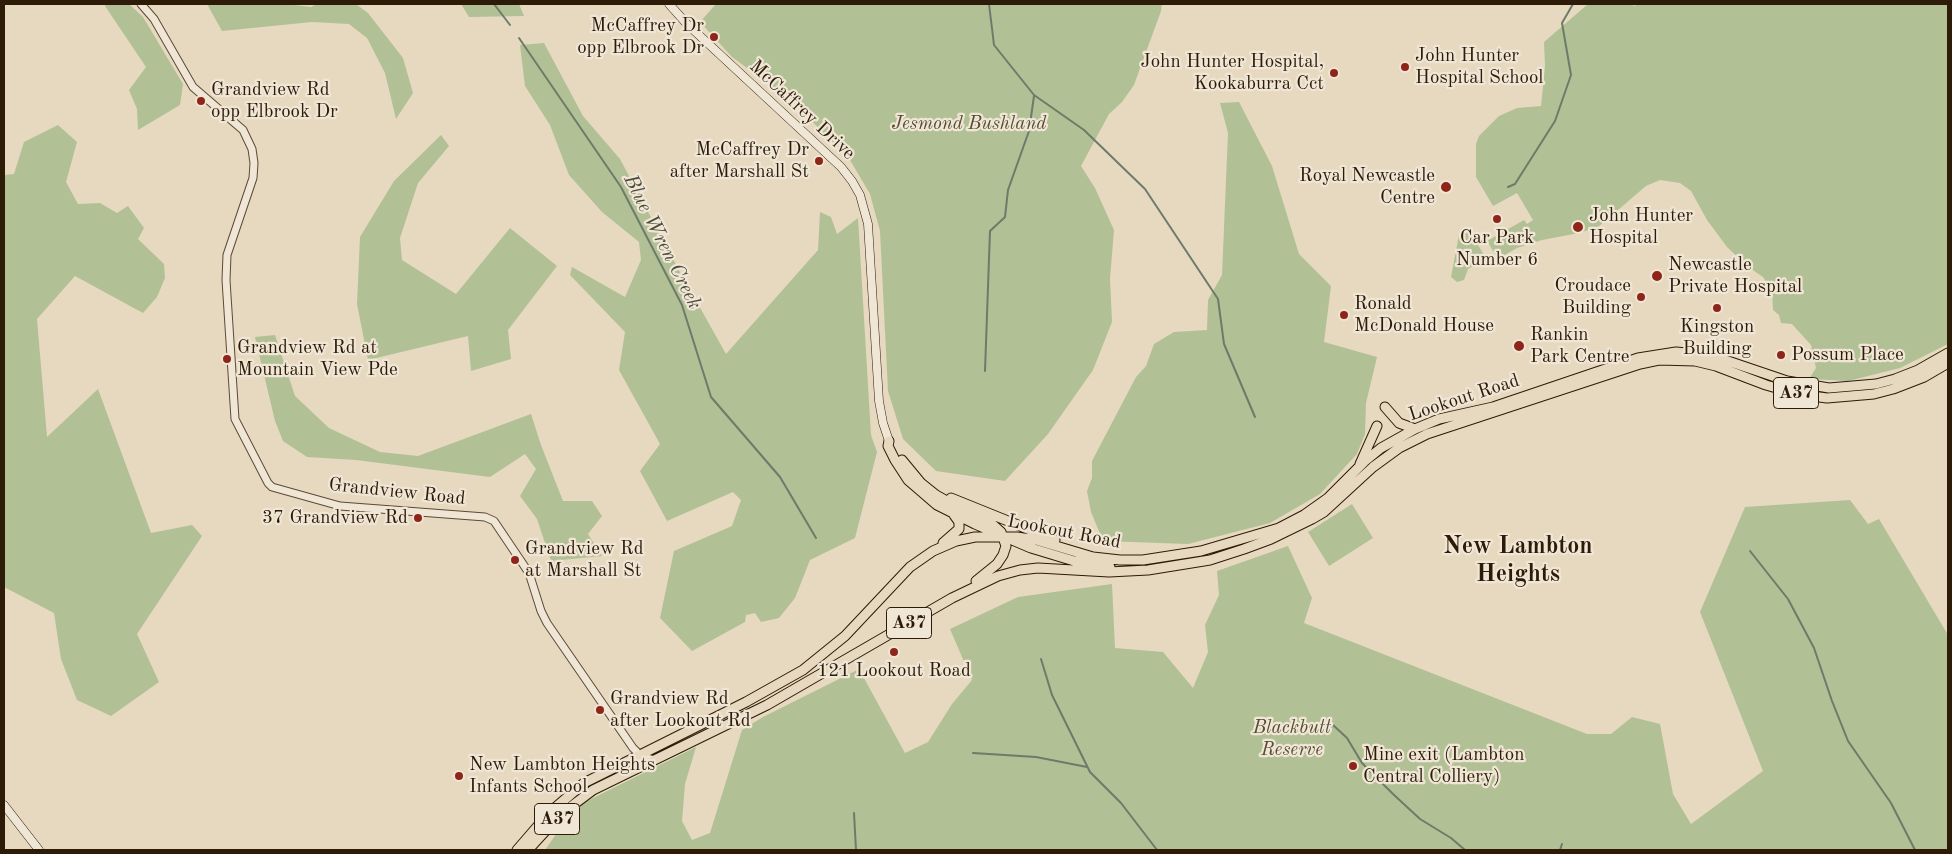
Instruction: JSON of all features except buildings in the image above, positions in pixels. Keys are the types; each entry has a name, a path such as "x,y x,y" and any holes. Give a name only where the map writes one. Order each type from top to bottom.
{"highway":[{"name":"Lookout Road","path":"517,850 549,813 573,791 598,776 804,670 846,636 910,567 940,547 975,536 1003,536 1036,540 1083,555 1109,560 1132,560 1201,551 1279,528 1304,515 1328,498 1381,448 1415,428 1439,419 1493,407 1638,358 1657,354 1676,352 1719,358 1787,381 1829,388 1876,384 1895,379 1918,370 1948,353"},
{"name":"Lookout Road","path":"528,850 556,819 577,800 598,787 767,705 952,598 992,578 1026,569 1050,568 1109,572 1138,571 1210,560 1271,540 1324,512 1373,467 1399,448 1422,436 1640,364 1659,360 1695,361 1716,366 1790,392 1827,398 1874,394 1893,390 1924,377 1948,363"},
{"path":"1385,407 1399,423 1415,428"},
{"path":"1359,467 1377,426"},
{"path":"889,441 888,446 908,480 924,496 958,519 959,528 940,547"},
{"path":"889,441 906,467 929,490 955,506 993,524 999,528 1003,536 1006,546 1001,558 989,571 952,598"},
{"path":"889,441 916,474 944,494 1079,550 1083,555"},
{"path":"949,512 1041,552 1074,561 1138,571"},
{"path":"975,536 991,539 998,543 1002,549 1001,558"}],"main road":[{"name":"McCaffrey Drive","path":"668,4 841,167 860,194 868,224 879,401 889,441"},
{"path":"4,805 39,850"}],"street":[{"name":"Grandview Road","path":"141,4 154,20 193,87 242,130 252,149 254,163 253,178 227,255 226,280 235,419 268,484 272,488 340,506 485,518 494,521 529,573 541,611 547,623 619,729 639,755"},
{"path":"639,755 654,760"}],"green space":[{"path":"107,4 129,4 143,17 183,84 180,105 138,130 137,109 129,90 146,67 105,6"},
{"path":"207,4 286,4 311,7 317,4 356,4 368,13 403,58 413,93 396,119 385,73 367,38 349,24 312,22 222,31"},
{"path":"461,4 519,4 524,16 469,17"},
{"name":"Jesmond Bushland","path":"716,4 1162,4 1134,85 1122,102 1109,114 1081,166 1095,188 1114,230 1110,279 1112,322 1093,370 1048,434 1005,481 936,471 903,439 888,391 880,231 870,194 850,160 792,101 732,57 700,22"},
{"path":"1588,4 1631,4 1634,6 1639,4 1948,4 1948,344 1900,368 1848,381 1809,379 1816,368 1811,345 1792,324 1781,323 1779,315 1773,310 1772,290 1763,277 1747,266 1727,247 1707,220 1691,191 1680,183 1660,180 1646,186 1598,227 1517,248 1498,259 1487,241 1524,220 1527,224 1533,220 1517,193 1493,206 1476,177 1476,144 1479,136 1499,116 1517,108 1541,106 1545,66 1544,42"},
{"path":"544,43 583,116 620,159 726,354 818,250 820,212 831,217 837,234 858,218 871,435 877,452 855,538 810,560 795,598 779,618 761,622 755,613 746,615 745,622 692,651 660,618 674,551 732,526 741,500 733,492 667,521 640,471 660,444 619,370 625,332 570,275 572,267 625,297 641,260 639,242 602,212 569,175 550,125 525,86 520,45"},
{"path":"1239,102 1272,166 1299,254 1331,286 1324,342 1377,357 1366,403 1365,434 1357,454 1320,494 1270,523 1188,544 1103,541 1091,512 1087,491 1092,478 1092,461 1136,377 1146,366 1154,344 1174,332 1207,330 1208,300 1222,275 1228,133 1220,103"},
{"path":"58,125 77,142 66,182 78,204 100,203 117,213 128,206 144,228 138,239 164,264 165,278 157,297 143,313 75,276 37,319 47,437 98,389 151,533 192,525 202,536 137,634 159,682 111,716 77,700 61,659 54,613 4,587 4,175 14,174 24,142"},
{"path":"441,135 449,146 418,183 400,238 402,260 456,294 510,228 557,266 508,330 511,359 471,371 468,336 368,360 357,304 360,237 394,181"},
{"path":"1470,232 1486,258 1468,269 1464,280 1457,282 1451,277 1459,235"},
{"path":"275,335 295,396 329,428 380,452 418,456 531,414 563,501 592,501 602,516 588,534 602,556 551,561 537,519 520,496 536,469 525,454 490,477 356,460 307,457 283,441 275,421 255,337"},
{"name":"Blackbutt Reserve","path":"1850,500 1868,524 1879,519 1948,635 1948,850 545,850 575,807 696,747 685,784 682,821 692,840 710,833 742,730 763,717 859,669 905,753 928,742 952,704 972,680 950,629 1018,597 1112,584 1115,648 1163,652 1193,688 1208,652 1205,625 1219,595 1217,571 1288,546 1312,598 1304,623 1587,734 1611,734 1632,717 1660,724 1673,794 1691,824 1763,771 1700,612 1745,507"},
{"path":"1352,504 1373,538 1329,566 1308,532"}],"waterway":[{"name":"Blue Wren Creek","path":"494,4 510,25"},
{"path":"989,4 994,45 1034,95 1084,130 1145,189 1218,299 1224,344 1255,417"},
{"path":"1508,187 1515,184 1555,121 1571,75 1562,23 1573,4"},
{"name":"Blue Wren Creek","path":"519,38 621,187 682,305 711,397 780,477 816,538"},
{"path":"985,371 990,231 1005,217 1008,190 1029,131 1034,96"},
{"path":"1750,551 1788,599 1814,648 1848,741 1891,803 1915,850"},
{"path":"1041,659 1052,695 1090,772 1121,803 1157,850"},
{"path":"1333,725 1347,738 1362,763 1393,794 1420,819 1451,838 1465,850"},
{"path":"973,753 1036,757 1087,767"},
{"path":"854,813 856,850"},
{"path":"1560,850 1562,844"}],"place":[{"name":"McCaffrey Dr opp Elbrook Dr","path":"714,37"},
{"name":"John Hunter Hospital School","path":"1405,67"},
{"name":"John Hunter Hospital, Kookaburra Cct","path":"1334,73"},
{"name":"Grandview Rd opp Elbrook Dr","path":"201,101"},
{"name":"McCaffrey Dr after Marshall St","path":"819,161"},
{"name":"Royal Newcastle Centre","path":"1446,187"},
{"name":"Car Park Number 6","path":"1497,219"},
{"name":"John Hunter Hospital","path":"1578,227"},
{"name":"Newcastle Private Hospital","path":"1657,276"},
{"name":"Croudace Building","path":"1641,297"},
{"name":"Kingston Building","path":"1717,308"},
{"name":"Ronald McDonald House","path":"1344,315"},
{"name":"Rankin Park Centre","path":"1519,346"},
{"name":"Possum Place","path":"1781,355"},
{"name":"Grandview Rd at Mountain View Pde","path":"227,359"},
{"name":"37 Grandview Rd","path":"418,518"},
{"name":"Grandview Rd at Marshall St","path":"515,560"},
{"name":"121 Lookout Road","path":"894,652"},
{"name":"Grandview Rd after Lookout Rd","path":"600,710"},
{"name":"Mine exit (Lambton Central Colliery)","path":"1353,766"},
{"name":"New Lambton Heights Infants School","path":"459,776"}],"district":[{"name":"New Lambton Heights","path":"1518,561"}]}
